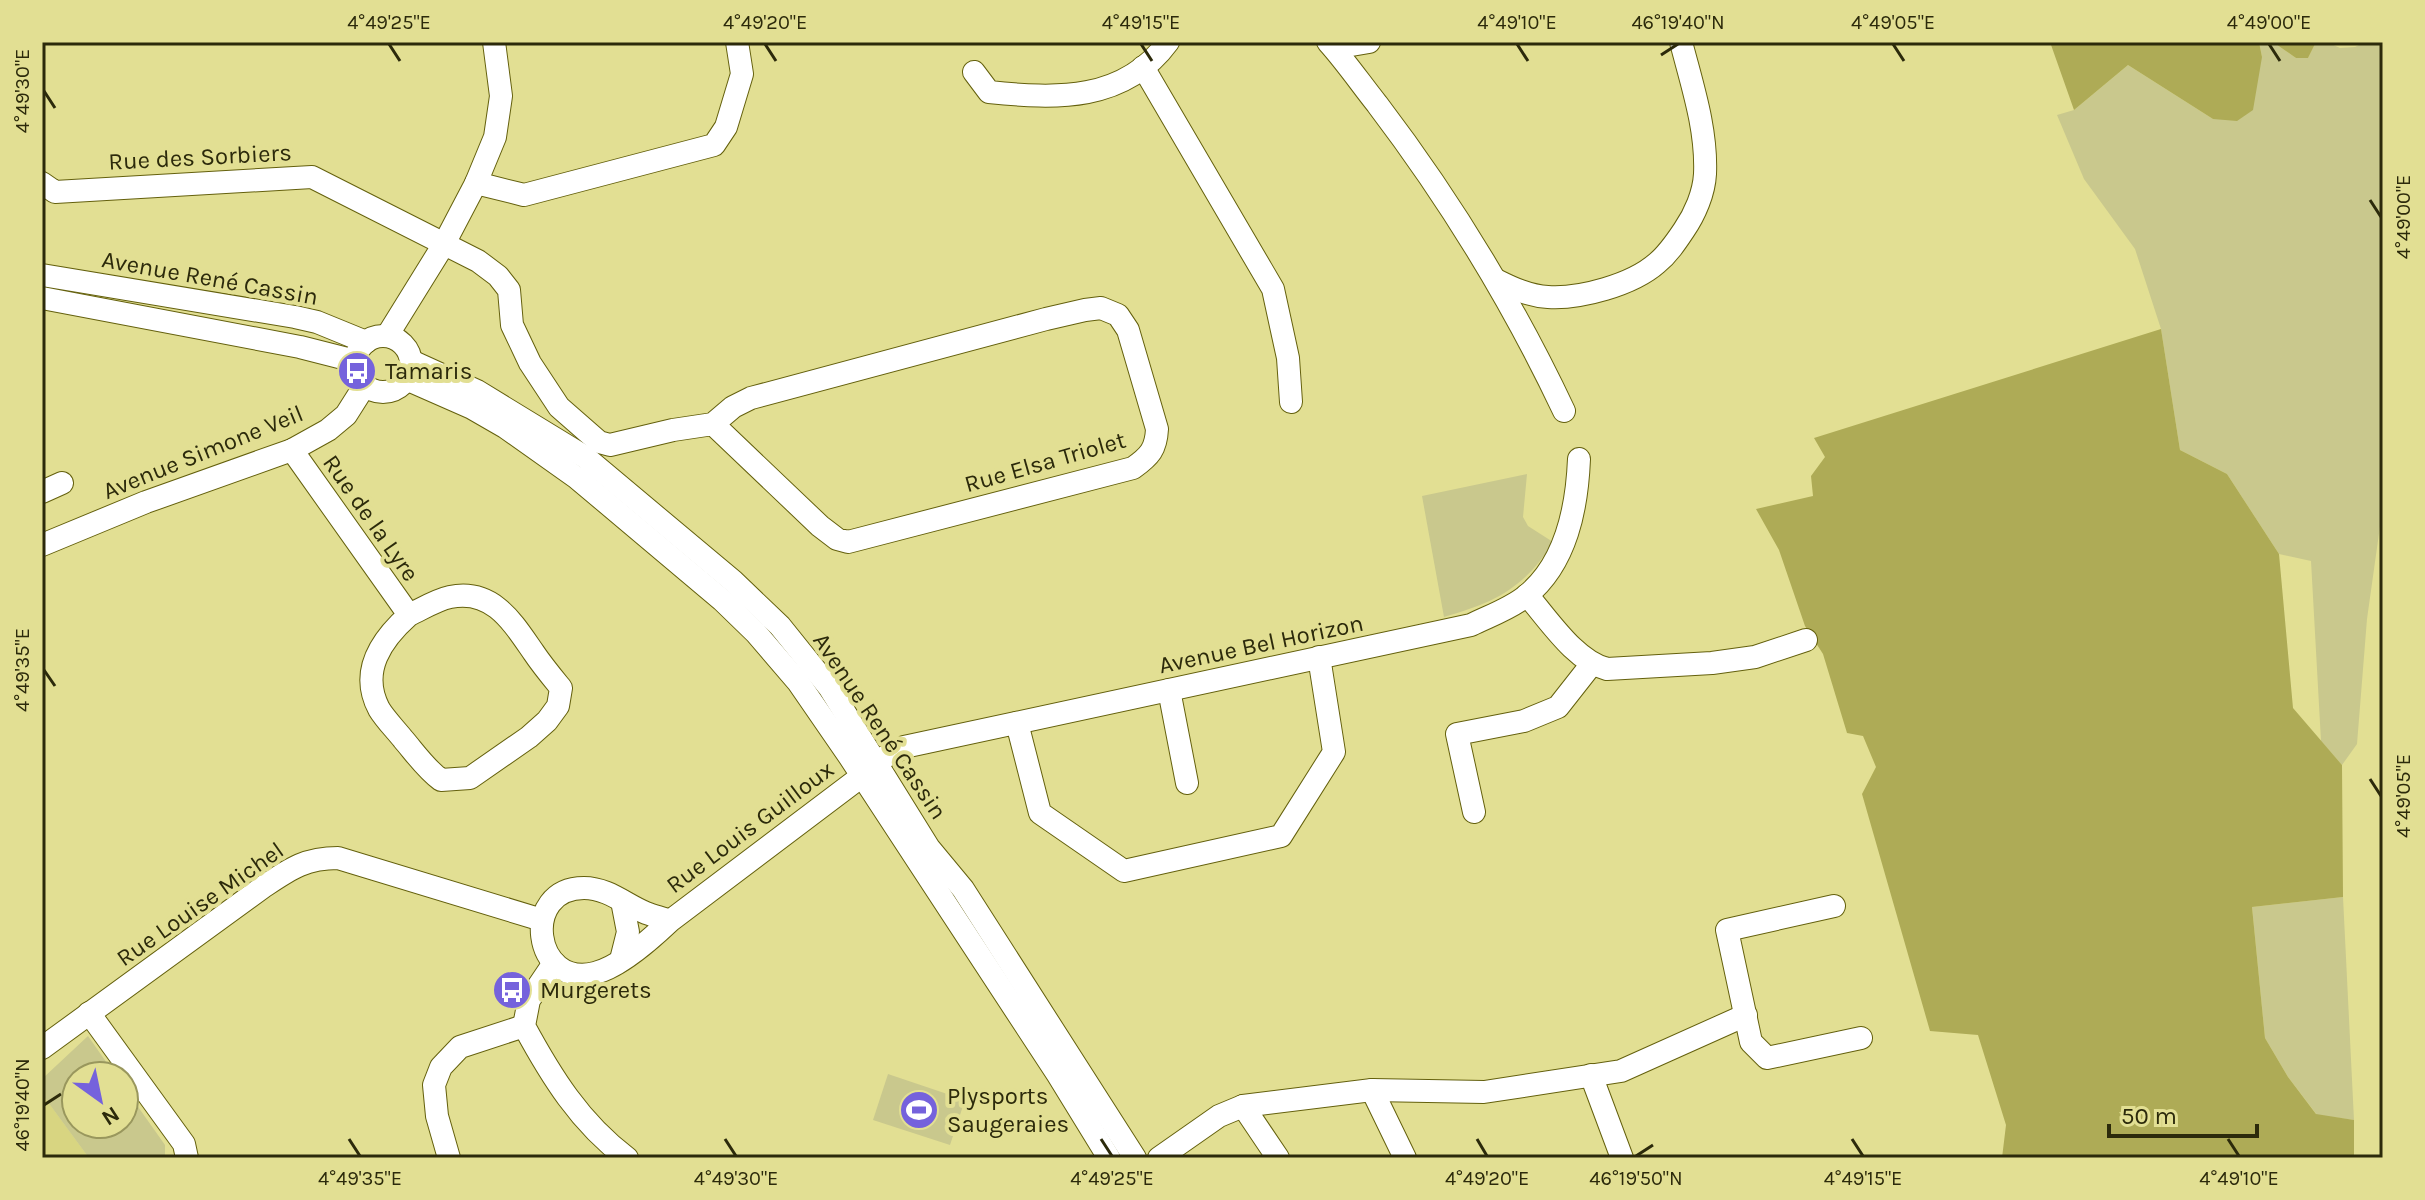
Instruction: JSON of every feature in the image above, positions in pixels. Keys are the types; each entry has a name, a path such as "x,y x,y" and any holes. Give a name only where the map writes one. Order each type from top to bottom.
{"street":[{"path":"476,183 524,195 714,145 726,127 742,74 737,42"},
{"path":"974,72 989,92 1032,96 1077,95 1106,87 1133,74 1157,56 1168,42"},
{"path":"1331,45 1369,42"},
{"path":"1496,280 1519,291 1548,297 1596,292 1635,277 1656,264 1673,246 1693,217 1705,177 1704,134 1681,42"},
{"path":"1331,45 1412,150 1496,280 1564,411"},
{"path":"369,346 403,344 408,370 391,391 372,390 359,378 369,346 444,244 476,183 495,137 501,96 495,52"},
{"path":"1143,67 1273,289 1288,358 1291,402"},
{"name":"Rue des Sorbiers","path":"42,183 55,192 312,177 444,244"},
{"name":"Rue Elsa Triolet","path":"444,244 478,261 498,276 509,290 512,325 530,363 559,407 599,442 610,445 713,424 733,407 751,398 1059,316 1101,308 1118,315 1128,330 1157,429 1156,445 1148,458 1133,468 848,542 837,539 820,526 713,424"},
{"name":"Avenue René Cassin","path":"42,275 295,317 317,322 369,346"},
{"name":"Avenue René Cassin","path":"42,298 300,347 369,346"},
{"name":"Avenue René Cassin","path":"408,370 477,391 585,457 733,581 780,626 829,687 869,768 1109,1158"},
{"name":"Avenue Simone Veil","path":"42,545 146,502 292,450 328,430 346,415 365,385"},
{"name":"Rue de la Lyre","path":"292,450 409,615"},
{"name":"Avenue Bel Horizon","path":"869,768 904,747 1471,625 1527,595 1547,572 1568,534 1578,492 1579,459"},
{"path":"1527,595 1591,665 1607,669 1712,663 1755,657 1806,640"},
{"name":"Rue de la Lyre","path":"451,597 490,602 507,615 561,688 558,706 529,737 470,778 441,780 430,772 379,708 373,688 374,662 388,634 409,615 451,597"},
{"path":"1017,723 1040,813 1124,871 1281,836 1334,752 1319,657"},
{"path":"1474,812 1457,734 1524,721 1558,707 1591,665"},
{"path":"1169,690 1187,783"},
{"name":"Avenue René Cassin","path":"869,768 963,889 1136,1158"},
{"name":"Rue Louis Guilloux","path":"621,960 869,768"},
{"name":"Rue Louise Michel","path":"42,1048 288,870 318,858 350,861 542,920"},
{"path":"584,888 622,901 628,932 621,960 594,974 579,975 554,963 542,943 542,920 548,907 558,897 570,890 584,888"},
{"name":"Rue Louis Guilloux","path":"622,901 670,921"},
{"path":"1834,906 1727,930 1751,1042 1767,1058 1861,1038"},
{"path":"554,963 529,1000 524,1026 568,1099 592,1129 627,1158"},
{"path":"89,1013 184,1144 187,1158"},
{"path":"1159,1158 1219,1116 1243,1106 1372,1090 1484,1092 1621,1071 1746,1015"},
{"path":"449,1158 435,1100 434,1085 441,1067 460,1047 524,1026"},
{"path":"1591,1075 1622,1158"},
{"path":"1372,1090 1405,1158"},
{"path":"1243,1106 1278,1158"},
{"path":"1125,1158 1136,1158"}],"shaded area":[{"path":"2050,42 2259,42 2262,57 2253,110 2237,121 2213,119 2128,65 2074,110"},
{"path":"2259,42 2273,42 2296,58 2308,58 2316,42 2340,48 2355,47 2365,42 2383,42 2383,505 2367,619 2357,744 2342,765 2321,741 2311,561 2279,554 2227,474 2180,450 2161,329 2135,249 2084,179 2057,115 2074,110 2128,65 2213,119 2262,57"},
{"path":"2273,42 2316,42 2308,58 2296,58"},
{"path":"2161,329 2180,450 2227,474 2279,554 2293,708 2342,765 2343,897 2252,907 2265,1038 2288,1077 2316,1114 2354,1120 2354,1158 2002,1158 2006,1125 1978,1035 1930,1031 1862,794 1876,767 1863,736 1847,733 1823,654 1805,626 1779,550 1756,509 1813,496 1811,476 1825,457 1814,438"},
{"path":"1527,474 1523,517 1528,526 1553,542 1531,571 1507,592 1444,617 1422,496"},
{"path":"2343,897 2354,1120 2317,1115 2288,1077 2265,1038 2252,907"},
{"path":"88,1036 105,1060 62,1060"},
{"path":"60,1062 60,1119 42,1094 42,1079"},
{"name":"Plysports Saugeraies","path":"888,1074 965,1100 950,1145 873,1120"},
{"path":"42,1094 60,1119 60,1140 76,1140 89,1158 42,1158"},
{"path":"140,1110 165,1145 165,1158 89,1158 76,1140 140,1140"}],"place":[{"name":"Tamaris","path":"357,371"},
{"name":"Murgerets","path":"512,990"},
{"name":"Plysports Saugeraies","path":"919,1110"}]}
